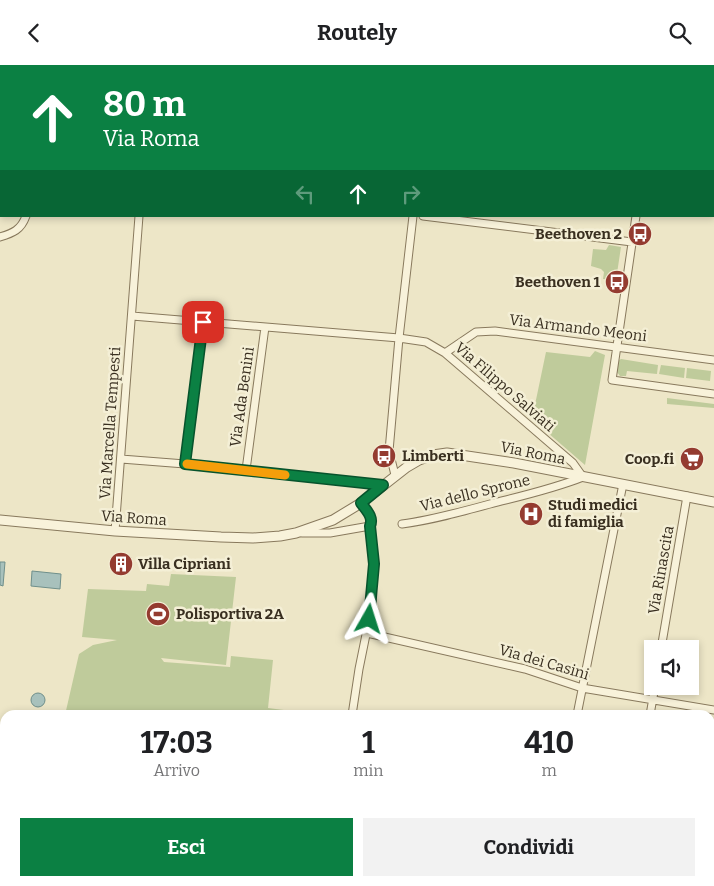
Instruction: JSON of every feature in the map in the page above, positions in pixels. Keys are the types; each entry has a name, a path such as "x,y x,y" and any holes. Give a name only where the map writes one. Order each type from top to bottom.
{"street":[{"path":"0,237 13,233 22,227 26,217"},
{"name":"Via Marcella Tempesti","path":"116,531 139,217"},
{"path":"395,475 389,451 399,338 413,217"},
{"path":"431,217 632,242"},
{"path":"636,217 612,381 714,394"},
{"name":"Via Filippo Salviati","path":"132,316 399,338 426,342 445,353 573,463 583,477"},
{"path":"185,464 203,322"},
{"name":"Via Ada Benini","path":"246,471 265,327"},
{"name":"Via Armando Meoni","path":"445,353 476,332 495,331 714,360"},
{"name":"Via Roma","path":"296,533 333,520 361,503 395,475 419,460 447,453 514,463 714,502"},
{"path":"121,459 383,485"},
{"name":"Via dello Sprone","path":"402,525 422,522 571,483 583,477"},
{"path":"578,710 622,484"},
{"name":"Via Rinascita","path":"664,640 688,496"},
{"path":"353,710 372,605 374,564 370,526 372,519 361,503"},
{"name":"Via Roma","path":"0,521 116,531 253,538 296,533 330,533 370,526"},
{"name":"Via dei Casini","path":"367,633 525,669 582,688 714,710"},
{"path":"651,710 653,695"}],"green space":[{"path":"609,245 621,247 616,280 603,279 604,272 591,266 593,249 606,250"},
{"path":"595,351 605,355 585,465 532,419 546,352 590,357"},
{"path":"621,359 658,365 657,374 627,371 626,376 620,376 617,372 618,361"},
{"path":"661,365 685,368 684,378 659,374"},
{"path":"687,368 711,371 710,381 686,378"},
{"path":"667,398 714,404 714,408 667,404"},
{"path":"171,574 236,577 226,665 161,658 164,662 230,667 231,656 273,660 268,708 284,710 66,710 79,654 93,645 117,640 82,637 88,589 146,591 147,584 169,586"}],"water":[{"path":"0,562 5,562 3,586 0,585"},
{"path":"32,571 61,574 60,589 31,586"},
{"path":"38,693 43,695 45,700 43,705 38,707 33,705 31,700 33,695"}],"slow traffic":[{"path":"187,464 285,475"}],"place":[{"name":"Beethoven 2","path":"640,234"},
{"name":"Beethoven 1","path":"617,282"},
{"name":"Limberti","path":"384,456"},
{"name":"Coop.fi","path":"692,459"},
{"name":"Studi medici di famiglia","path":"531,514"},
{"name":"Villa Cipriani","path":"121,564"},
{"name":"Polisportiva 2A","path":"158,614"}],"route":[{"path":"203,322 185,464 383,485 361,503 372,519 370,526 372,560 374,564 372,605 369,619"}]}
